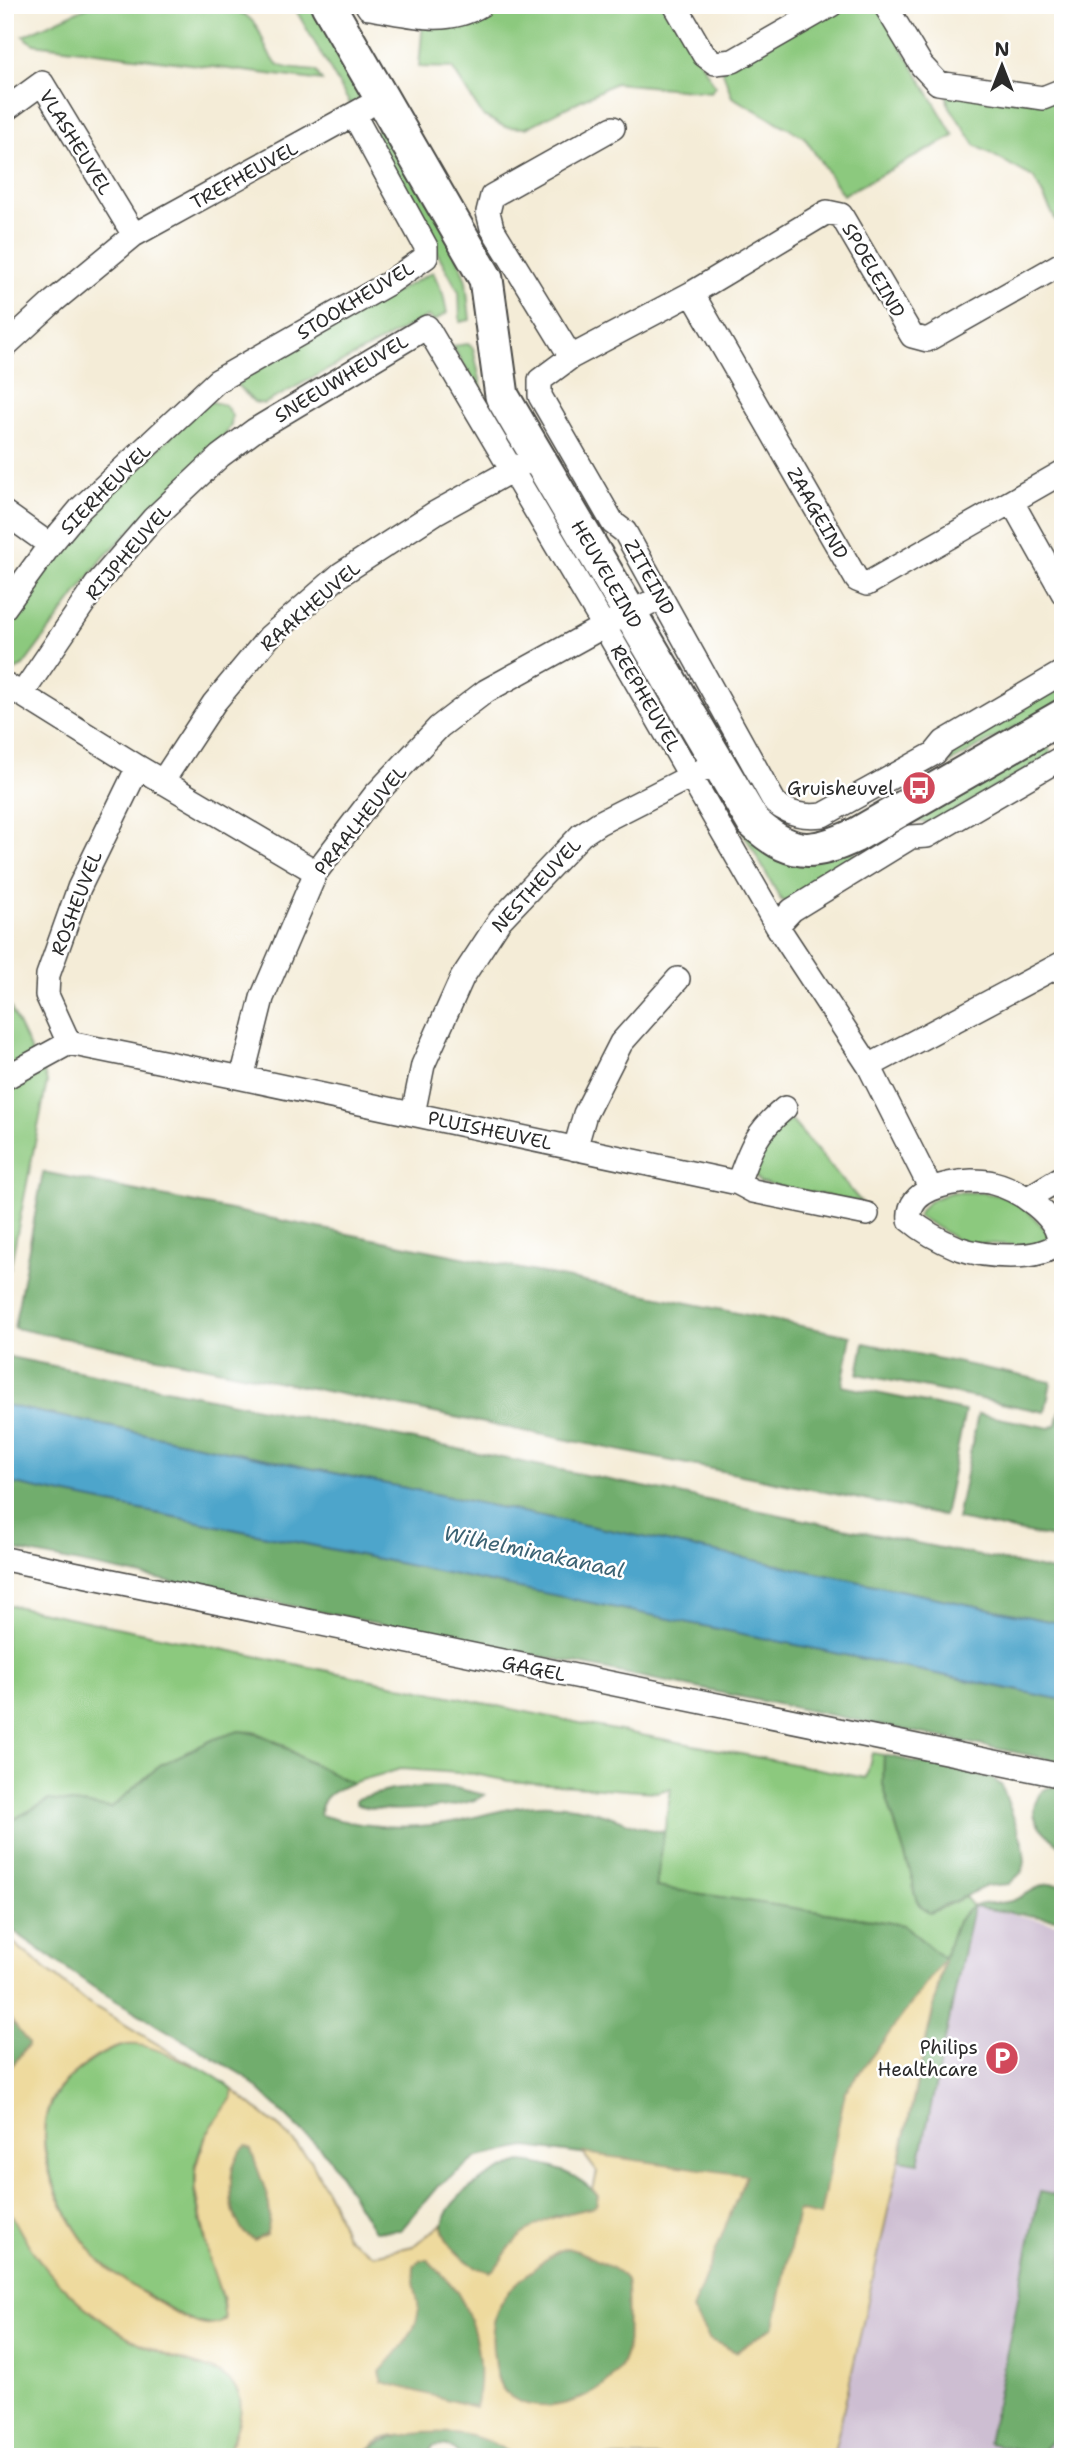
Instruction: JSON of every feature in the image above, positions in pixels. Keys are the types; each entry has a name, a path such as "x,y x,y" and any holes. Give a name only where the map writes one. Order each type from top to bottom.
{"street":[{"name":"HEUVELEIND","path":"328,5 368,107 486,279 502,396 525,463 705,769 753,822 772,840 794,849 828,848 1059,726"},
{"path":"367,5 369,8 419,16 449,18 467,14 481,5"},
{"path":"675,5 705,55 715,63 733,61 831,5"},
{"path":"885,5 922,66 938,83 1043,98 1063,90"},
{"name":"VLASHEUVEL","path":"5,110 42,83 134,235"},
{"name":"TREFHEUVEL","path":"5,346 54,301 134,235 368,107"},
{"name":"STOOKHEUVEL","path":"217,381 389,282 426,257 425,247 368,107"},
{"path":"570,358 492,228 488,212 492,196 613,128"},
{"name":"SPOELEIND","path":"570,358 692,293 827,212 841,215 912,336 927,340 1063,263"},
{"name":"ZAAGEIND","path":"692,293 857,580 867,584 1012,502"},
{"name":"SNEEUWHEUVEL","path":"255,430 427,327 525,463"},
{"name":"ZITEIND","path":"570,358 540,380 540,396 613,523 625,532 775,803 788,813 805,817 823,815 935,753 944,742 1063,672"},
{"name":"SIERHEUVEL","path":"5,607 80,509 217,381"},
{"name":"RIJPHEUVEL","path":"255,430 220,456 137,538 96,585 14,689 138,767 316,872"},
{"name":"RAAKHEUVEL","path":"163,782 214,703 269,637 320,592 341,574 435,513 525,463"},
{"path":"1063,472 1012,502 1063,593"},
{"path":"5,513 50,545"},
{"name":"PRAALHEUVEL","path":"242,1078 262,998 316,872 375,795 439,727 486,691 661,597"},
{"path":"777,926 792,910 911,837 927,836 1063,757"},
{"name":"ROSHEUVEL","path":"69,1042 47,995 48,975 79,888 138,767"},
{"path":"705,769 777,926 869,1066 931,1189"},
{"name":"NESTHEUVEL","path":"413,1114 423,1065 462,978 500,920 581,835 599,823 705,769"},
{"path":"869,1066 1063,963"},
{"path":"575,1149 585,1114 621,1042 678,979"},
{"path":"5,1078 69,1042 242,1078"},
{"name":"PLUISHEUVEL","path":"242,1078 867,1214"},
{"path":"738,1184 753,1143 767,1123 785,1108"},
{"path":"1028,1198 1063,1177"},
{"path":"949,1182 991,1182 1028,1198 1049,1219 1061,1243 1052,1249 1027,1256 982,1253 959,1248 923,1231 900,1214 931,1189 949,1182"},
{"name":"GAGEL","path":"5,1559 1063,1776"}],"shaded area":[{"name":"Philips Healthcare","path":"973,1906 1063,1925 1063,2457 833,2457 900,2160 919,2163"}],"green space":[{"path":"91,5 192,5 230,9 242,13 256,25 273,60 279,65 316,71 322,81 34,44 23,36"},
{"path":"293,5 317,5 364,88 358,100 350,104"},
{"path":"489,5 667,5 715,86 711,92 615,83 526,128 505,127 483,116 452,68 419,67 423,21"},
{"path":"839,5 877,5 954,136 843,195 804,137 732,97 722,69"},
{"path":"946,90 1063,99 1063,234 1034,178 975,145 948,104"},
{"path":"386,127 453,244 466,281 470,320 460,322 459,292 374,139 376,130"},
{"path":"433,272 443,294 447,313 434,321 428,316 264,404 254,402 231,379"},
{"path":"468,344 473,348 484,397 452,346"},
{"path":"208,401 225,405 232,415 231,425 224,437 104,557 23,666 11,672 5,670 5,622 48,560 87,516"},
{"path":"1063,679 1063,700 950,763 953,743"},
{"path":"1046,742 1052,754 933,823 912,821"},
{"path":"741,828 856,853 847,870 787,903 781,900"},
{"path":"5,996 33,1055 5,1070"},
{"path":"42,1066 47,1082 10,1269 5,1268 5,1087"},
{"path":"791,1120 862,1203 760,1182 753,1173 754,1165 771,1132"},
{"path":"43,1172 851,1336 842,1386 965,1411 944,1516 14,1328"},
{"path":"952,1192 997,1195 1018,1204 1039,1222 1050,1236 1045,1247 961,1242 918,1216 927,1203"},
{"path":"864,1343 1051,1382 1045,1412 858,1374"},
{"path":"5,1356 1063,1573 1063,1624 5,1405"},
{"path":"1063,1397 1063,1540 957,1519 978,1414 1050,1428 1057,1424"},
{"path":"5,1482 1063,1700 1063,1762 5,1548"},
{"path":"5,1604 594,1726 866,1778 872,1753 884,1755 883,1785 913,1881 914,1893 930,1913 965,1897 973,1906 954,1928 944,1960 904,1925 656,1887 671,1788 658,1792 639,1791 401,1769 351,1783 255,1732 239,1731 160,1765 111,1808 49,1800 5,1824"},
{"path":"239,1731 266,1738 351,1783 330,1794 321,1808 320,1815 337,1820 406,1827 458,1821 528,1806 555,1805 590,1810 642,1828 664,1832 656,1887 904,1925 944,1959 959,1920 973,1907 919,2163 900,2160 944,1962 845,2092 820,2217 798,2211 774,2326 736,2352 709,2339 692,2310 745,2175 526,2147 478,2157 438,2186 401,2230 374,2231 328,2156 244,2076 93,1987 5,1925 5,1824 49,1800 111,1808 160,1765 214,1739"},
{"path":"884,1755 992,1778 1002,1786 1023,1844 1025,1862 1022,1872 1009,1884 986,1886 930,1913 922,1907 915,1896 913,1881 883,1785"},
{"path":"1063,1786 1063,1848 1039,1826 1034,1813 1038,1797 1043,1791"},
{"path":"455,1788 485,1795 460,1804 422,1809 383,1809 356,1804 360,1798 392,1790"},
{"path":"1049,1884 1063,1885 1063,1920 973,1907 1011,1901"},
{"path":"5,2012 28,2042 28,2046 8,2069 5,2068"},
{"path":"134,2044 159,2049 186,2061 233,2090 226,2108 206,2135 196,2166 197,2203 225,2318 218,2325 195,2321 180,2314 108,2269 94,2255 76,2229 51,2174 44,2142 48,2112 54,2098 64,2084 91,2061 110,2050"},
{"path":"246,2145 251,2149 262,2180 270,2213 266,2234 254,2240 241,2229 231,2197 235,2163"},
{"path":"521,2162 563,2171 582,2181 598,2196 597,2205 555,2216 511,2246 496,2268 485,2271 457,2252 445,2238 443,2223 449,2209 474,2185"},
{"path":"1040,2192 1063,2197 1063,2429 1039,2454 988,2443"},
{"path":"5,2198 32,2250 71,2295 94,2314 144,2345 213,2371 234,2386 239,2394 241,2412 225,2457 5,2457"},
{"path":"566,2248 608,2265 626,2280 627,2349 620,2367 610,2379 585,2397 553,2406 523,2403 510,2396 498,2379 492,2344 495,2318 505,2296 523,2277 545,2259"},
{"path":"421,2259 428,2259 450,2283 470,2318 479,2363 476,2407 382,2383 379,2373 410,2334 418,2304 412,2281 414,2266"},
{"path":"437,2431 478,2438 497,2445 516,2457 460,2457 452,2448 441,2445 433,2446 427,2457 360,2457 388,2440"}],"sand":[{"path":"5,1936 84,2000 194,2066 163,2052 137,2045 112,2049 82,2067 58,2089 47,2114 44,2136 52,2182 62,2205 87,2246 121,2278 183,2316 205,2325 225,2320 223,2300 210,2262 196,2190 196,2170 206,2135 231,2099 233,2090 281,2129 311,2160 346,2237 374,2255 413,2246 442,2224 447,2240 458,2254 490,2272 528,2230 548,2220 596,2205 598,2196 593,2190 597,2172 583,2153 746,2175 692,2310 709,2339 736,2352 774,2326 798,2211 820,2216 845,2092 944,1960 833,2457 516,2457 480,2438 441,2433 382,2439 360,2457 225,2457 241,2412 239,2394 234,2386 213,2371 144,2345 94,2314 50,2273 17,2225 5,2198 5,2068 8,2069 14,2064 28,2043 5,2012","holes":["246,2146 251,2149 266,2191 270,2213 266,2234 254,2240 241,2229 231,2198 235,2163","566,2248 572,2249 608,2266 626,2280 627,2349 619,2369 597,2390 566,2404 534,2406 506,2393 500,2385 495,2368 493,2329 495,2317 505,2296 523,2277","421,2260 428,2260 450,2283 470,2318 479,2363 475,2407 382,2382 379,2373 406,2341 416,2323 418,2303 414,2266"]}],"water":[{"name":"Wilhelminakanaal","path":"5,1405 1063,1624 1063,1700 5,1482"}],"place":[{"name":"Gruisheuvel","path":"919,788"},
{"name":"Philips Healthcare","path":"1002,2058"}]}
